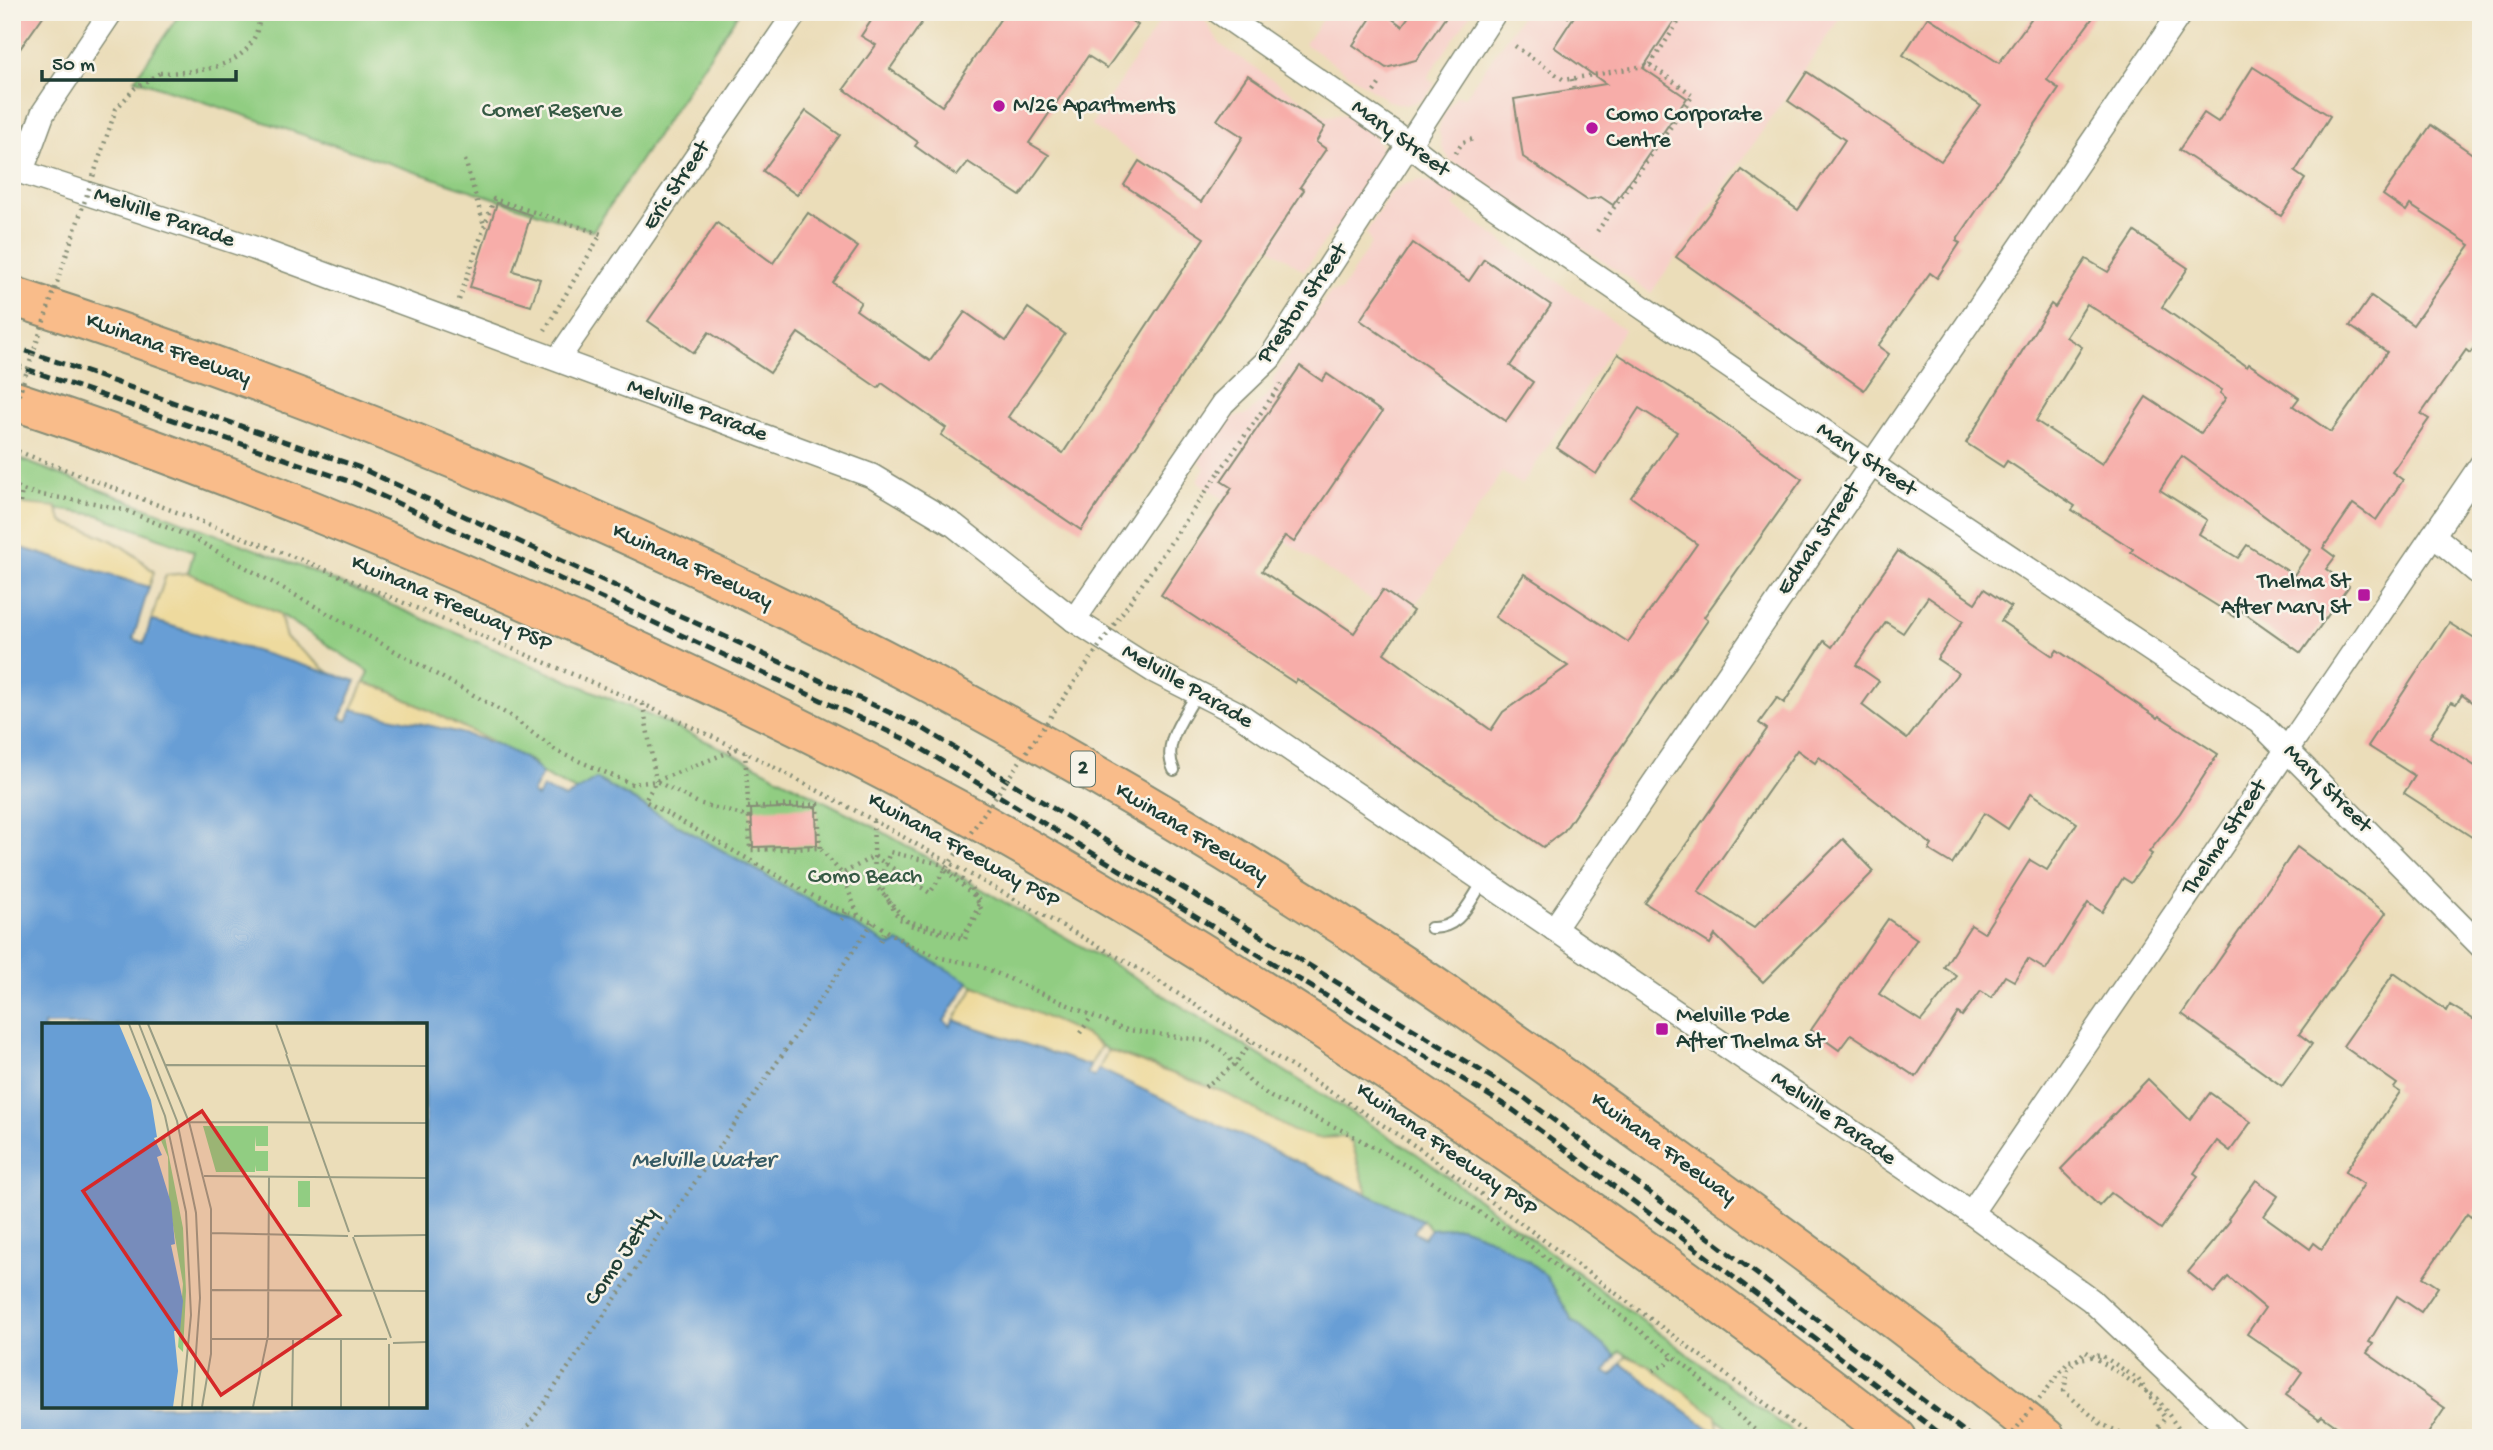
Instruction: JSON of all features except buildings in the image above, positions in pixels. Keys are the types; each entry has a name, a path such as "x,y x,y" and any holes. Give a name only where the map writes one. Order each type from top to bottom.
{"highway":[{"name":"Kwinana Freeway","path":"12,296 249,379 546,499 825,630 1087,771 1406,967 1557,1072 1860,1293 2046,1438"},
{"path":"12,400 96,428 321,512 609,637 763,709 1025,848 1354,1047 1647,1250 1897,1438"}],"street":[{"path":"17,170 43,113 111,12"},
{"name":"Eric Street","path":"558,359 796,12"},
{"name":"Mary Street","path":"1219,12 1870,463 2259,722 2287,747 2481,946"},
{"name":"Preston Street","path":"1074,620 1223,403 1270,358 1495,12"},
{"name":"Ednah Street","path":"1555,929 1870,463 2181,12"},
{"name":"Melville Parade","path":"17,170 254,248 872,476 954,525 1074,620 1154,671 1237,713 1971,1213 2091,1300 2237,1438"},
{"name":"Thelma Street","path":"1971,1213 2481,465"},
{"path":"2432,535 2481,575"}],"lane":[{"path":"1174,770 1168,757 1170,741 1197,693"},
{"path":"1431,928 1446,928 1458,920 1483,883"}],"path":[{"path":"12,415 116,109 135,88 160,73 208,71 229,63 249,45 260,21 260,12"},
{"path":"1562,12 1573,19"},
{"path":"1650,65 1683,15 1686,17"},
{"path":"1515,46 1564,80 1650,65 1693,95 1596,233"},
{"path":"1572,79 1574,89"},
{"path":"465,160 484,226"},
{"path":"459,300 494,199 601,234 544,331"},
{"path":"874,856 930,893 1290,371 1270,358"},
{"name":"Kwinana Freeway PSP","path":"12,449 312,564 643,704 745,752 873,820 1141,970 1420,1149 1812,1438"},
{"path":"12,483 22,491 128,511 195,539 509,715 558,752 632,784 656,781 738,749"},
{"path":"20,503 22,491"},
{"path":"643,704 656,781 645,801 846,912 873,922 909,945 941,958 978,965 1130,1031 1206,1041 1223,1051 1251,1083 1271,1097 1349,1133 1524,1241 1673,1356 1764,1438"},
{"path":"745,752 750,850 746,858"},
{"path":"656,781 698,803 749,817"},
{"path":"748,807 818,804 820,848 842,874 859,916"},
{"path":"873,820 875,876 881,887 887,898 893,908 900,919 912,922 925,926 938,929 963,936 969,927 975,919 982,911 978,902 974,893 970,885 940,864 890,852 881,875 877,887 885,896 893,906 902,915 910,925 965,939 970,927 975,914 980,901 971,893 962,886 945,870"},
{"path":"750,850 820,848"},
{"path":"842,874 874,856"},
{"path":"842,919 846,912"},
{"name":"Como Jetty","path":"520,1438 873,922"},
{"path":"880,941 886,930"},
{"path":"1080,1032 1092,1016"},
{"path":"1205,1087 1235,1064 1252,1041"},
{"path":"2133,1438 2101,1424 2064,1391 2068,1370 2085,1351 2157,1398 2185,1438"},
{"path":"2008,1438 2069,1361 2101,1355 2138,1379 2165,1418 2150,1438"},
{"path":"1653,1370 1667,1364 1673,1356"}],"shaded area":[{"path":"1166,12 1199,12 1221,45 1326,116 1349,114 1374,134 1382,151 1379,169 1343,226 1333,229 1304,271 1091,125"},
{"path":"1327,12 1472,12 1427,78 1435,84 1423,100 1405,105 1388,101 1305,44"},
{"path":"1524,12 1844,12 1651,293 1450,160 1442,148 1439,130 1443,114 1457,95 1465,97"},
{"path":"1418,180 1437,184 1460,198 1454,206 1624,330 1522,485 1502,472 1404,622 1197,481 1205,468 1198,459 1226,419 1248,414 1273,389 1272,380 1330,292 1341,291 1371,243 1366,233 1389,195 1402,185"}],"green space":[{"name":"Comer Reserve","path":"181,12 739,12 593,231 135,79"},
{"name":"Como Beach","path":"12,456 309,570 644,713 730,752 874,827 1138,979 1417,1154 1801,1438 1741,1438 1646,1365 1620,1351 1616,1356 1573,1321 1545,1275 1461,1227 1431,1229 1422,1220 1367,1194 1352,1143 1335,1136 1317,1139 1292,1131 1223,1092 1108,1050 1085,1035 975,986 899,943 890,946 597,779 576,791 542,774 533,762 385,689 364,683 369,672 280,614 188,573 194,551 98,515 12,503"}],"sand":[{"path":"12,503 56,507 63,523 90,531 123,547 154,572 149,587 12,545"},
{"path":"188,573 280,614 286,638 331,674 151,620 166,575"},
{"path":"364,683 385,689 491,741 352,709"},
{"path":"975,986 1086,1035 1101,1046 1090,1066 954,1020"},
{"path":"1108,1050 1223,1092 1293,1131 1317,1138 1344,1137 1352,1143 1367,1194 1099,1069"},
{"path":"1626,1356 1646,1364 1716,1416 1719,1436 1621,1363"}],"water":[{"name":"Melville Water","path":"12,545 149,587 133,639 144,643 151,620 356,681 340,718 347,721 352,709 454,731 507,749 542,774 532,793 537,797 543,788 565,798 596,779 890,946 898,942 969,982 944,1021 950,1026 954,1020 1090,1066 1087,1073 1094,1077 1099,1069 1422,1220 1414,1232 1424,1238 1431,1229 1461,1227 1488,1237 1527,1260 1545,1275 1573,1321 1616,1356 1605,1372 1612,1376 1621,1363 1719,1436 12,1438"}],"railway":[{"path":"12,346 358,467 919,726 1522,1096 1973,1438"},
{"path":"12,364 354,483 909,741 1513,1110 1946,1438"}],"place":[{"name":"M/26 Apartments","path":"999,106"},
{"name":"Como Corporate Centre","path":"1592,128"},
{"name":"Thelma St After Mary St","path":"2364,595"},
{"name":"Melville Pde After Thelma St","path":"1662,1029"}]}
